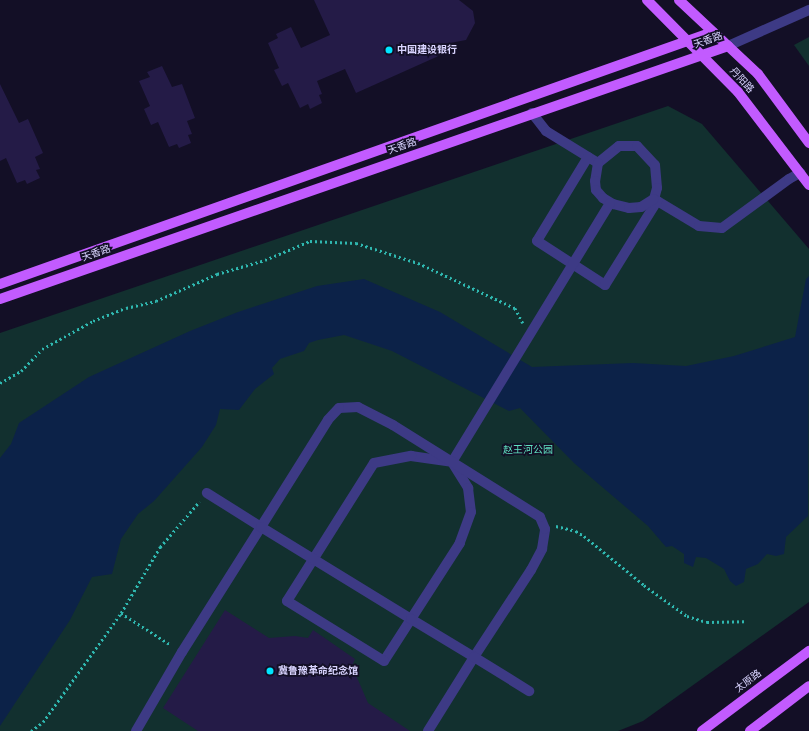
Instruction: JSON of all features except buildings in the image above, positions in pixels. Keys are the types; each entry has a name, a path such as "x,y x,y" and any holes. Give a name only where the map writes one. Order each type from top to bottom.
{"main road":[{"name":"丹阳路","path":"646,0 738,92 809,185"},
{"name":"丹阳路","path":"679,0 758,74 809,144"},
{"name":"天香路","path":"0,284 713,32"},
{"name":"天香路","path":"0,299 728,46"},
{"name":"太原路","path":"702,731 809,651"},
{"path":"750,731 809,686"}],"street":[{"name":"天香路","path":"728,46 809,10"},
{"path":"532,113 546,132 598,163"},
{"path":"588,157 537,241 572,264 605,285 655,200 657,188 655,165 637,146 619,146 598,163 594,181 596,190 610,203 629,208 641,207 655,200"},
{"path":"655,200 699,226 722,228 789,179 800,173"},
{"path":"452,462 529,333 610,203"},
{"path":"136,731 182,652 328,420 339,408 358,407 393,425 540,517 545,529 542,549 531,570 428,731"},
{"path":"411,456 452,462 468,488 471,512 460,543 384,661 287,600 374,464 411,456"},
{"path":"207,493 529,691"}],"path":[{"path":"0,383 21,371 42,349 93,321 156,301 217,274 265,260 310,241 356,243 447,275 515,308 529,333"},
{"path":"31,731 43,722 121,613 160,547 207,493"},
{"path":"545,529 554,525 576,531 687,616 707,622 746,621"},
{"path":"121,613 182,652"}],"green space":[{"path":"809,37 809,66 794,45"},
{"name":"赵王河公园","path":"668,106 702,124 809,249 809,602 643,721 618,731 0,731 0,333"}],"water":[{"path":"809,276 808,516 786,537 784,554 776,556 767,554 758,564 746,569 744,582 736,586 730,581 724,569 706,558 696,557 693,567 684,563 684,554 672,546 666,547 648,526 574,463 520,408 509,411 392,351 344,335 318,340 309,343 304,351 280,359 272,368 274,374 255,389 239,410 220,409 216,425 202,447 154,501 138,514 121,539 112,574 92,577 70,620 0,726 0,458 11,444 19,423 89,377 190,331 238,312 317,286 364,279 440,312 532,367 633,363 686,366 734,356 795,337 806,279"}],"place":[{"name":"中国建设银行","path":"389,50"},
{"name":"冀鲁豫革命纪念馆","path":"270,671"}]}
